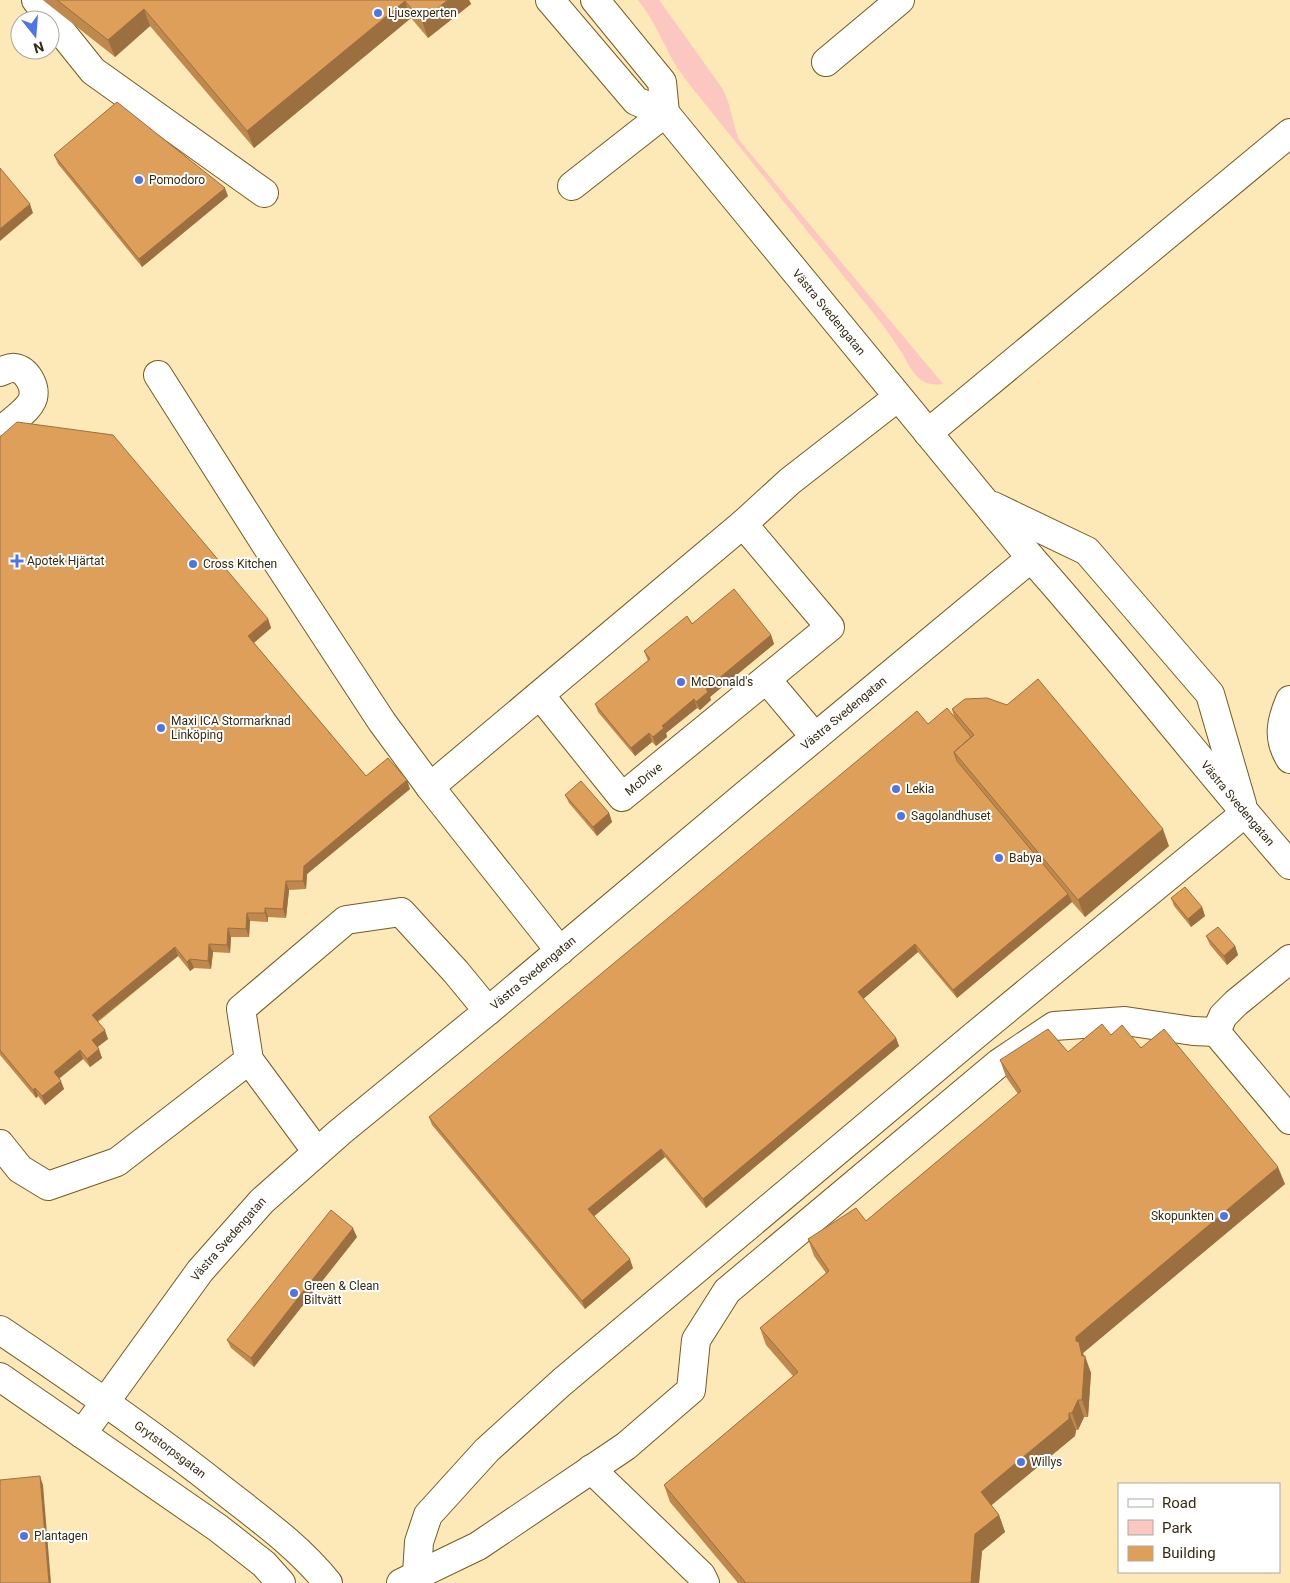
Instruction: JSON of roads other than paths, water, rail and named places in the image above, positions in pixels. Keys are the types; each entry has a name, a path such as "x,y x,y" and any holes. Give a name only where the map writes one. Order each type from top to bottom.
{"street":[{"path":"36,0 93,71 264,193"},
{"name":"Västra Svedengatan","path":"550,0 636,101 665,113 1031,558 1080,614 1245,814 1290,865"},
{"path":"572,186 665,113 662,82 595,0"},
{"path":"826,62 900,0"},
{"path":"928,433 1290,133"},
{"path":"0,372 16,368 26,373 32,384 33,399 23,412 0,431"},
{"path":"158,375 358,686 430,788 560,951"},
{"path":"430,788 743,524 790,481 898,397"},
{"path":"409,1579 428,1515 487,1450 562,1382 974,1036 1245,814 1210,694 1087,552 987,503"},
{"path":"743,524 830,627 767,680 815,736"},
{"name":"Västra Svedengatan","path":"82,1434 200,1271 262,1201 317,1152 1031,558"},
{"name":"McDrive","path":"540,695 622,797 767,680"},
{"path":"1290,700 1283,715 1281,730 1282,743 1290,759"},
{"path":"317,1152 249,1060 241,1010 346,920 401,912 488,1011"},
{"path":"1216,1032 1223,1016 1236,1003 1290,959"},
{"path":"409,1579 478,1546 626,1446 691,1390 696,1340 727,1291 999,1063 1054,1026 1125,1021 1193,1032 1216,1032 1290,1120"},
{"path":"974,1036 999,1063"},
{"path":"0,1144 20,1169 48,1186 117,1162 249,1060"},
{"name":"Grytstorpsgatan","path":"0,1330 105,1402 190,1464 293,1544 328,1583"},
{"path":"0,1377 218,1528 264,1564 281,1583"},
{"path":"591,1469 701,1575 705,1583"}],"place":[{"name":"Ljusexperten","path":"378,13"},
{"name":"Pomodoro","path":"139,180"},
{"name":"Apotek Hjärtat","path":"17,561"},
{"name":"Cross Kitchen","path":"193,564"},
{"name":"McDonald's","path":"681,682"},
{"name":"Maxi ICA Stormarknad Linköping","path":"161,728"},
{"name":"Lekia","path":"896,789"},
{"name":"Sagolandhuset","path":"901,816"},
{"name":"Babya","path":"999,858"},
{"name":"Skopunkten","path":"1224,1216"},
{"name":"Green & Clean Biltvätt","path":"294,1293"},
{"name":"Willys","path":"1021,1462"},
{"name":"Plantagen","path":"24,1536"}]}
